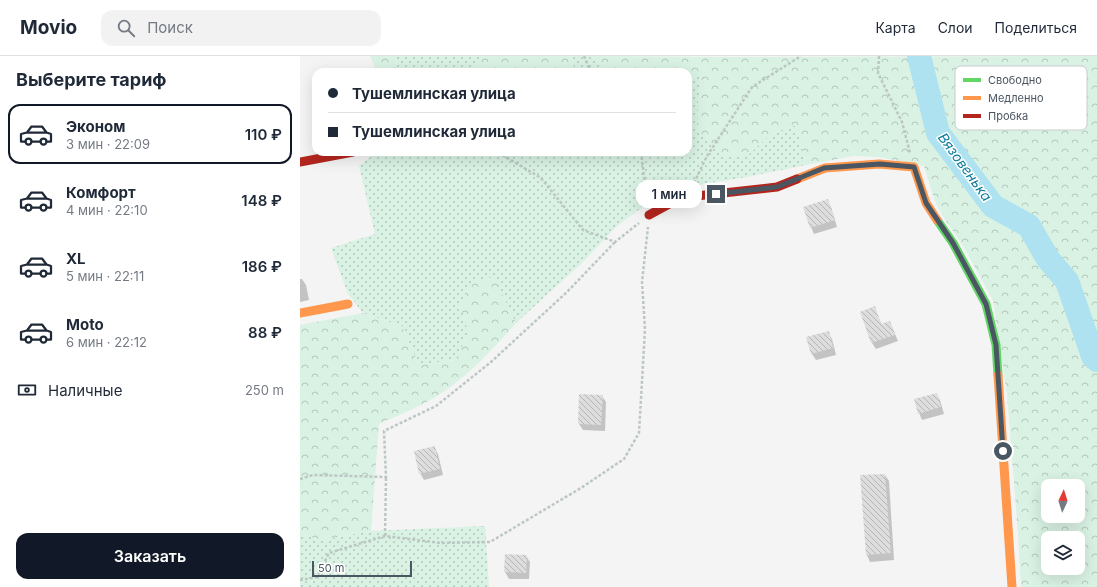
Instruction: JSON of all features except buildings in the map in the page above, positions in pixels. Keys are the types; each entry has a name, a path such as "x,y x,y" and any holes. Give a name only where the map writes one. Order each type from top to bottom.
{"street":[{"path":"300,162 332,156"},
{"path":"649,215 671,203 687,197 777,187 824,168 880,164 914,167 926,203 953,243 986,304 996,345 1012,587"},
{"path":"300,313 348,304"}],"path":[{"path":"584,56 589,68"},
{"path":"687,197 707,156 752,87 800,56"},
{"path":"879,56 878,73 902,122 914,167"},
{"path":"504,156 541,178 583,230 615,242"},
{"path":"300,580 317,577 329,553 385,536 441,543 490,542 581,488 624,459 639,433 645,329 642,282 649,215 642,156"},
{"path":"385,536 386,477 384,431 436,406 491,362 567,292 615,242 649,215"},
{"path":"300,479 313,475 386,477"}],"green space":[{"path":"370,56 396,56 397,68 375,68"},
{"path":"396,56 485,56 476,64 476,68 397,68"},
{"path":"485,56 569,56 574,68 476,68 476,64"},
{"path":"569,56 597,56 602,68 574,68"},
{"path":"597,56 1097,56 1097,587 1021,587 1007,395 993,301 965,249 942,215 934,199 924,166 879,157 853,156 806,165 796,125 772,133 748,155 726,156 697,130 698,106 702,76 692,76 692,68 602,68"},
{"path":"692,76 702,76 698,106 748,155 772,133 796,125 806,165 709,183 659,195 617,226 582,263 516,323 507,306 459,303 469,333 455,360 419,365 402,326 363,313 348,294 331,248 375,234 359,166 371,156 692,156"},
{"path":"494,277 516,323 487,354 456,383 426,403 379,424 371,531 320,540 300,533 300,325 363,313 402,326 419,365 455,360 469,333 459,304 475,281"},
{"path":"485,526 489,587 300,587 300,533 320,540 371,531"}],"waterway":[{"name":"Вязовенька","path":"919,56 938,133 993,206 1029,226 1048,259 1067,281 1093,356 1097,360"}],"traffic: fast":[{"path":"937,220 953,243 986,304 996,345 998,375"}],"traffic: slow":[{"path":"797,179 825,168 879,164 914,167 926,203 937,220"},
{"path":"300,313 348,304"},
{"path":"998,375 1012,587"}],"traffic: jam":[{"path":"300,162 332,156"},
{"path":"649,215 671,203 687,197 777,187 797,179"}],"route":[{"path":"716,194 777,187 824,168 880,164 914,167 926,203 953,243 986,304 996,345 1003,451"}]}
